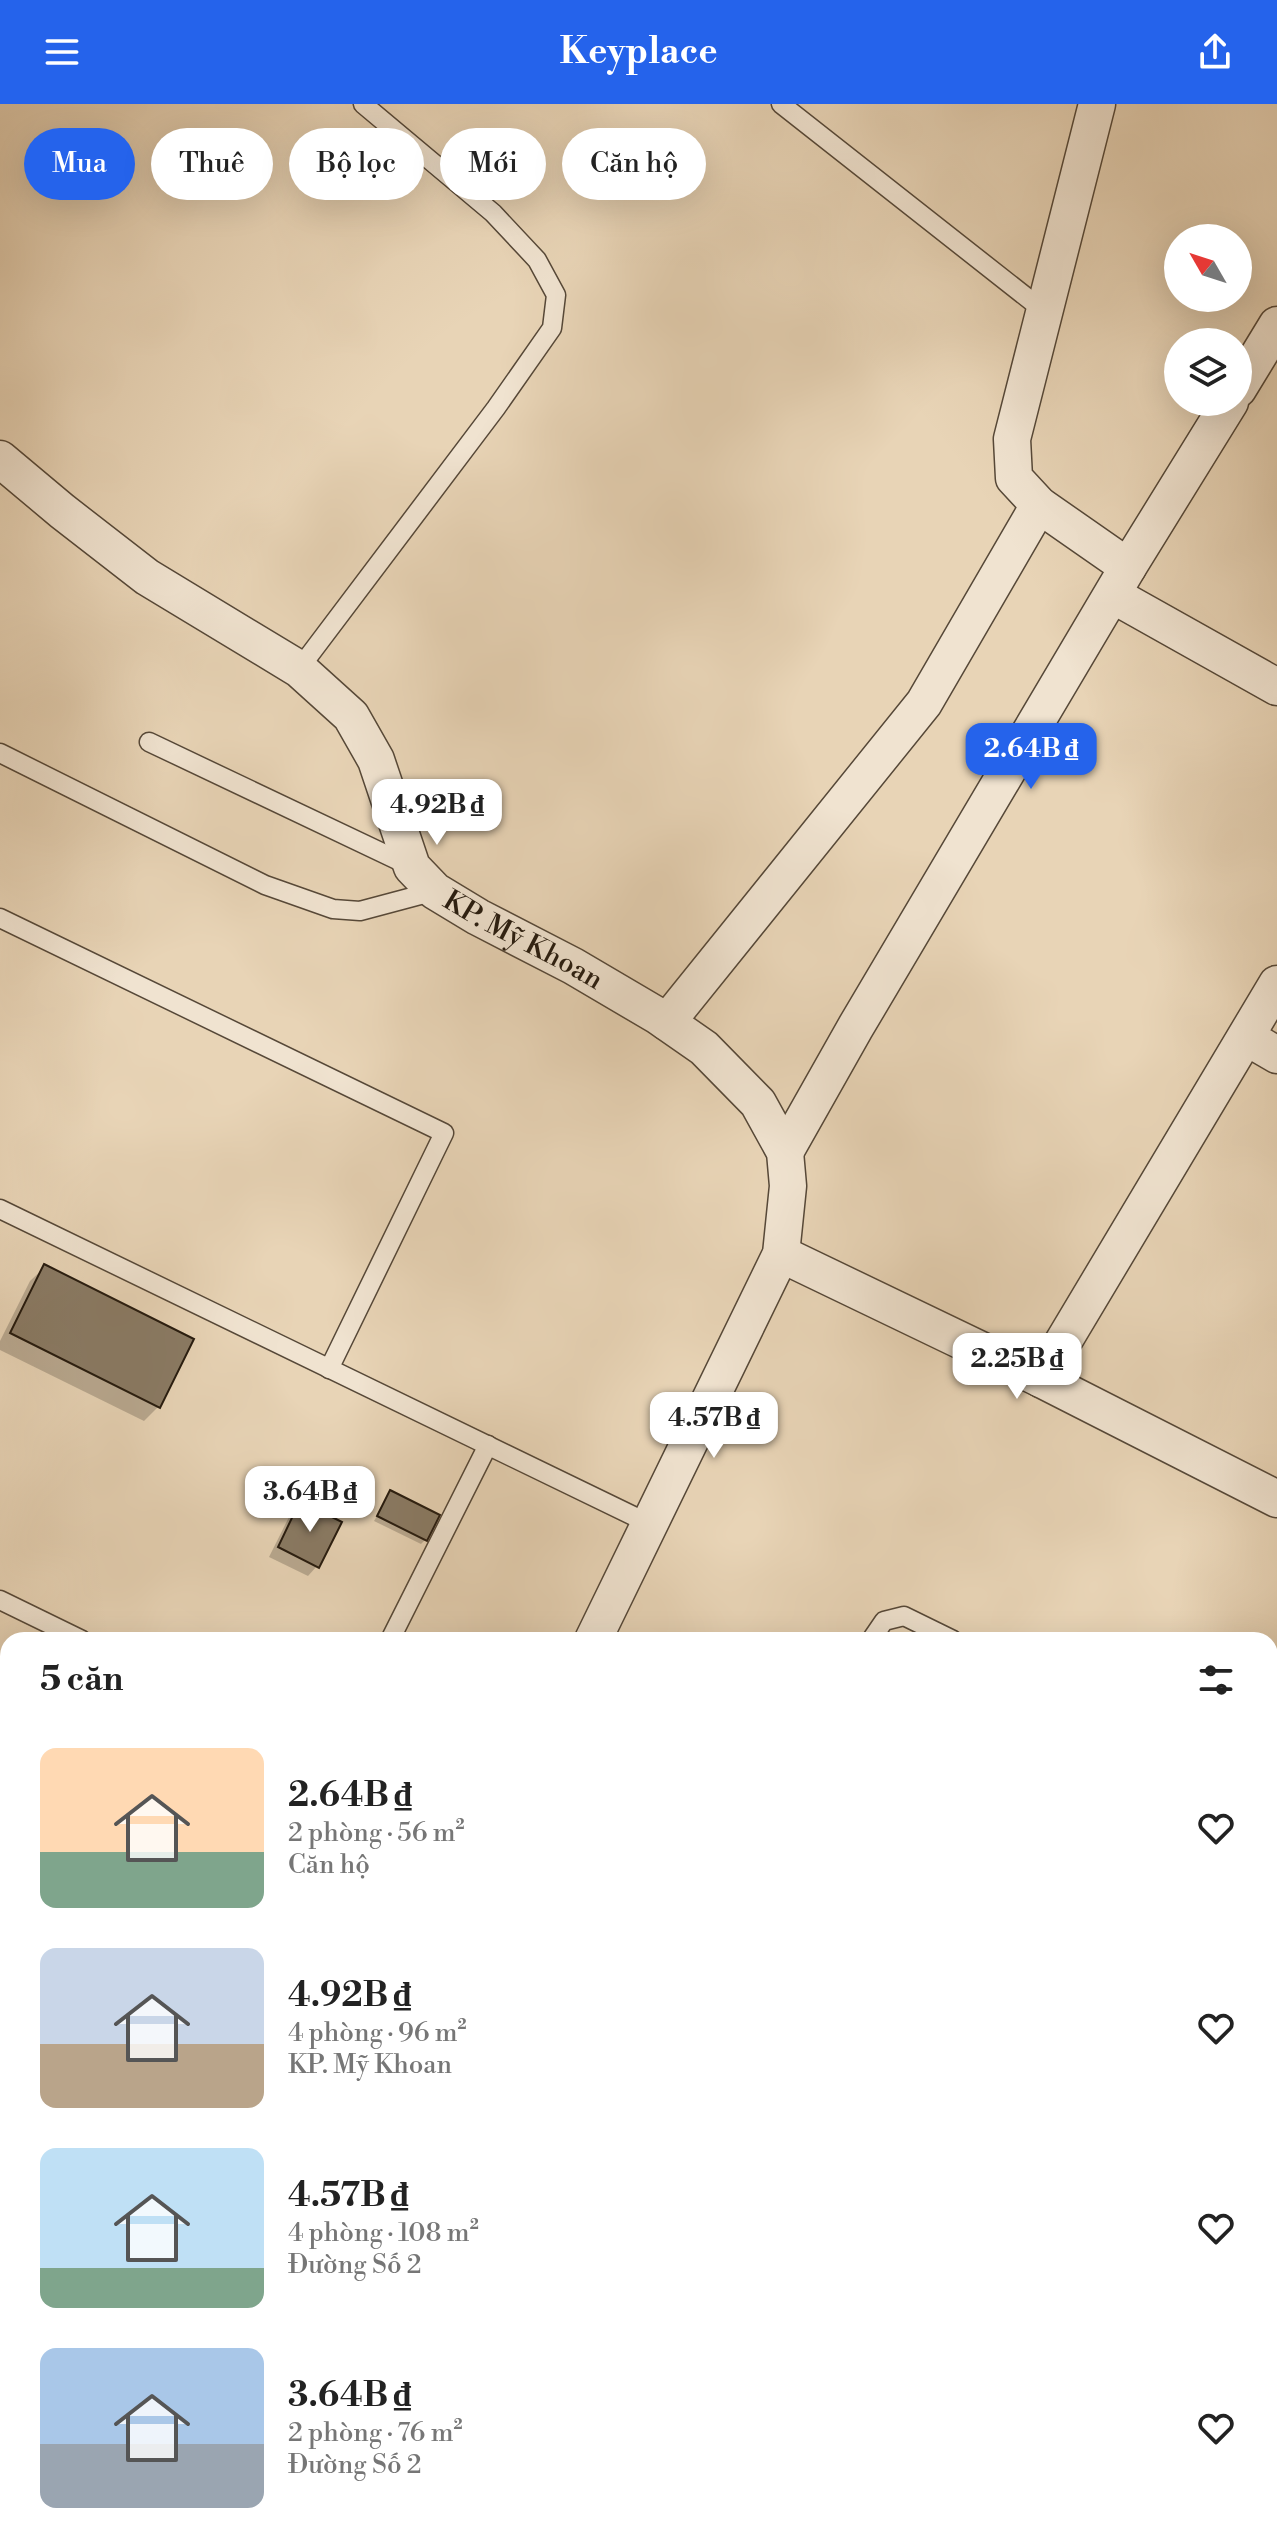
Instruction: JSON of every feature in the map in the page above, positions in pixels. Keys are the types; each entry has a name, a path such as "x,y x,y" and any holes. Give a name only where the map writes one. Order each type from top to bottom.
{"street":[{"path":"1097,104 1012,439 1014,478 1120,581 1277,687"},
{"path":"1252,366 1277,325"},
{"path":"785,1152 1120,581 1221,416"},
{"path":"0,459 147,577 299,669 351,716 376,760 423,879"},
{"path":"667,1022 924,703 1039,505"},
{"name":"KP. Mỹ Khoan","path":"423,879 667,1022 704,1048 758,1103 785,1152 788,1186 781,1254"},
{"path":"1041,1379 1277,984"},
{"path":"1246,1037 1277,1055"},
{"path":"597,1632 781,1254 1041,1379 1277,1499"}],"lane":[{"path":"299,669 496,408 552,328 556,295 537,260 493,213 363,104"},
{"path":"781,104 1044,311"},
{"path":"149,742 423,879"},
{"path":"0,753 265,885 333,909 360,911 423,879"},
{"path":"0,918 444,1133 329,1369"},
{"path":"0,1209 650,1524"},
{"path":"394,1632 488,1445"},
{"path":"0,1600 66,1632"},
{"path":"876,1632 884,1621 904,1616 937,1632"}],"building":[{"path":"44,1264 194,1339 160,1408 10,1333"},
{"path":"390,1490 440,1515 427,1541 377,1516"},
{"path":"300,1501 342,1522 319,1568 278,1547"}]}
